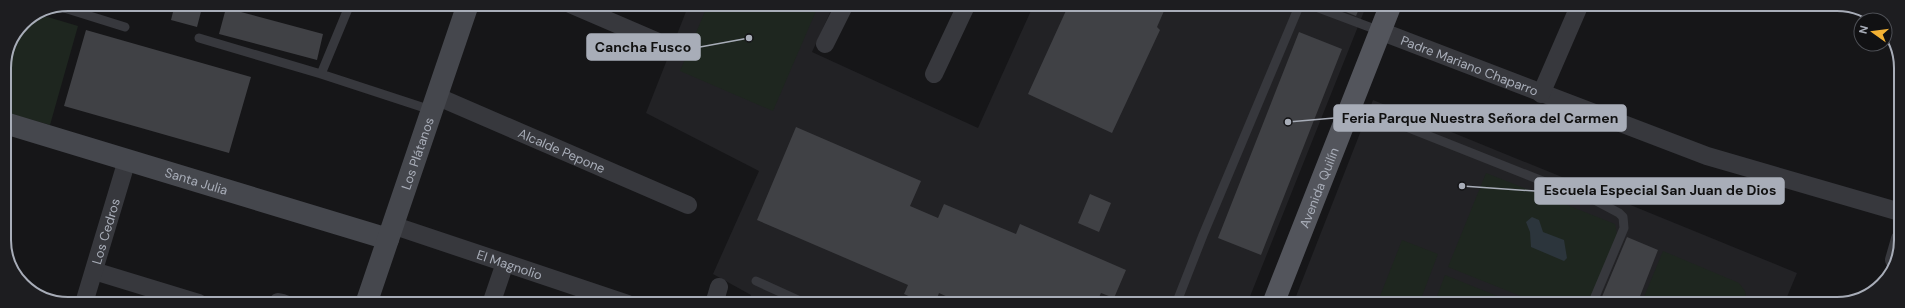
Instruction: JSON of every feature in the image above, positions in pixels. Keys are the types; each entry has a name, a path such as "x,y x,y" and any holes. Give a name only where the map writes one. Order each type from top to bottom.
{"main road":[{"name":"Avenida Quilín","path":"1276,297 1388,11"}],"street":[{"name":"Los Plátanos","path":"368,297 466,11"},
{"path":"586,11 656,41"},
{"path":"825,44 842,11"},
{"path":"934,74 965,11"},
{"path":"1541,94 1577,11"},
{"name":"Padre Mariano Chaparro","path":"1380,31 1541,94 1707,156 1894,210"},
{"name":"Alcalde Pepone","path":"434,103 688,205"},
{"name":"Santa Julia","path":"11,125 127,160 390,232"},
{"name":"Los Cedros","path":"86,297 127,160"},
{"name":"El Magnolio","path":"390,232 505,263 595,297"},
{"path":"493,297 505,263"},
{"path":"94,271 179,297"}],"lane":[{"path":"74,11 125,26"},
{"path":"321,74 347,11"},
{"path":"1179,297 1203,235 1297,11"},
{"path":"1327,11 1380,31"},
{"path":"198,38 321,74 434,103"},
{"path":"1351,105 1560,188 1587,196 1623,217 1624,228 1595,297"},
{"path":"756,281 791,297"}],"shaded area":[{"path":"686,11 831,11 812,52 978,128 1031,11 1364,11 1250,297 750,297 751,295 713,274 759,171 646,113"},
{"path":"705,11 816,11 773,111 680,71"},
{"path":"44,16 78,26 50,125 11,114 11,68 15,46 28,28"},
{"path":"1373,100 1797,273 1787,297 1296,297"},
{"path":"1486,173 1615,224 1617,234 1592,297 1523,297 1448,267"},
{"path":"1532,217 1539,220 1543,232 1564,240 1567,258 1564,261 1531,247 1530,232 1526,222"},
{"path":"1402,240 1438,254 1422,297 1380,297"},
{"path":"1663,251 1739,283 1745,291 1746,297 1644,297"},
{"path":"1445,275 1500,297 1437,297"}],"building":[{"path":"173,11 201,11 197,27 171,20"},
{"path":"225,11 237,11 323,34 317,60 219,34"},
{"path":"1066,11 1164,11 1157,27 1160,30 1112,133 1028,94"},
{"path":"1344,11 1358,11 1356,16"},
{"path":"86,30 251,77 229,153 64,106"},
{"path":"1299,32 1342,49 1261,255 1218,238"},
{"path":"796,127 921,181 910,206 938,218 944,204 1016,234 1020,224 1126,270 1114,297 1101,293 1099,297 948,297 939,293 938,297 911,297 904,294 908,285 757,220"},
{"path":"1090,194 1111,203 1099,232 1078,223"},
{"path":"1627,237 1658,250 1640,297 1602,297"}],"place":[{"name":"Cancha Fusco","path":"749,38"},
{"name":"Feria Parque Nuestra Señora del Carmen","path":"1288,122"},
{"name":"Escuela Especial San Juan de Dios","path":"1462,186"}]}
